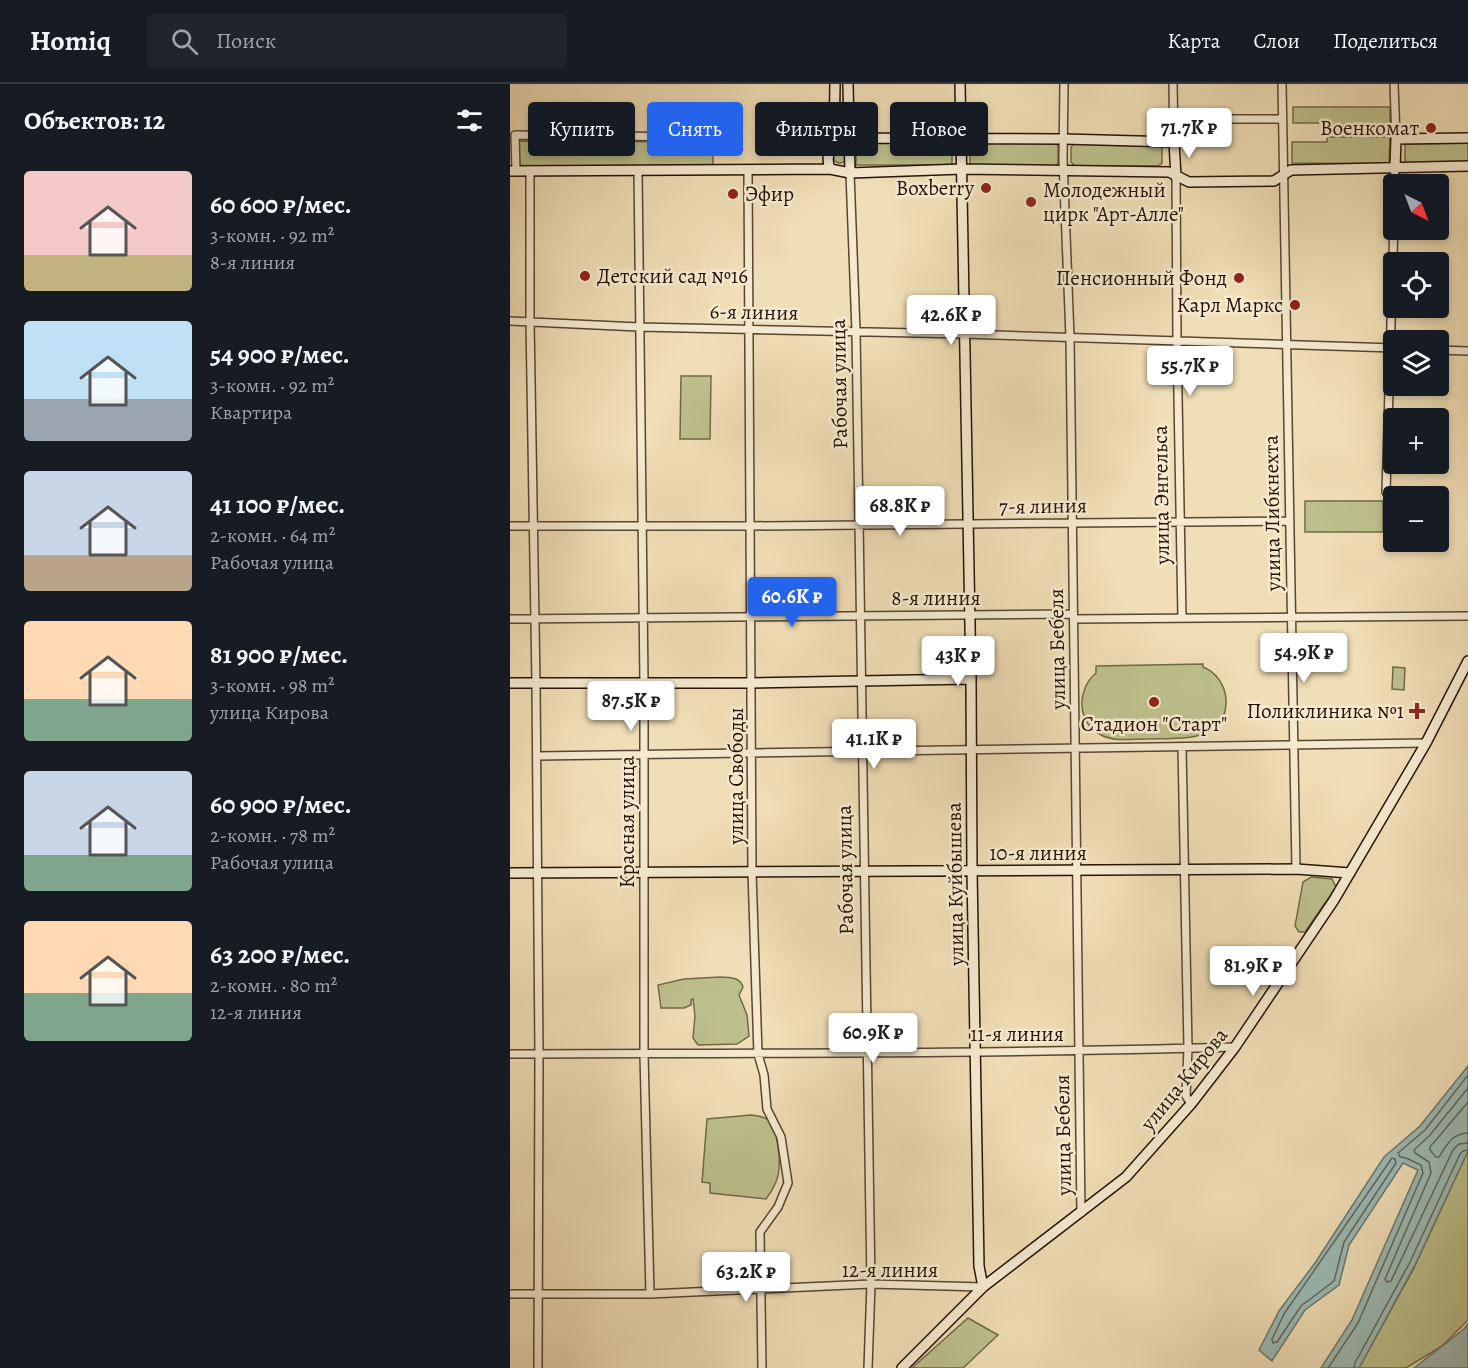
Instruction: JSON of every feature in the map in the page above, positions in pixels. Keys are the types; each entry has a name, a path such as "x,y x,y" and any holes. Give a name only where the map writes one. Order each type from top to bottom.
{"street":[{"path":"835,84 835,102"},
{"name":"Рабочая улица","path":"848,84 849,102"},
{"name":"улица Куйбышева","path":"960,84 961,102"},
{"name":"улица Бебеля","path":"1064,84 1064,171 1070,337 1081,1213"},
{"name":"улица Энгельса","path":"1173,84 1182,618"},
{"name":"улица Либкнехта","path":"1282,84 1293,748"},
{"path":"1394,84 1395,174"},
{"path":"1174,119 1282,119"},
{"path":"647,136 515,135 513,171 830,169 850,172 962,169 1169,172 1189,182 1274,181 1291,170 1468,166"},
{"path":"988,138 1174,142"},
{"path":"1396,139 1468,138"},
{"path":"828,156 830,169"},
{"name":"Рабочая улица","path":"850,156 856,331 870,1284 868,1368"},
{"name":"улица Куйбышева","path":"962,156 975,1051 979,1266 983,1287"},
{"name":"Красная улица","path":"638,170 644,682 644,1055 650,1294"},
{"name":"улица Свободы","path":"748,170 752,872 758,1053 764,1075 767,1108 781,1137 788,1183 778,1207 760,1232 762,1368"},
{"path":"530,171 539,1054 538,1368"},
{"path":"1392,330 1394,240"},
{"name":"6-я линия","path":"510,321 639,327 748,328 1383,348"},
{"path":"1449,350 1468,351"},
{"path":"1386,486 1390,396"},
{"name":"7-я линия","path":"510,526 1289,521"},
{"name":"8-я линия","path":"510,619 642,619 860,614 1182,618 1468,616"},
{"name":"улица Кирова","path":"902,1368 983,1287 1126,1177 1191,1104 1235,1047 1309,940 1426,743 1468,661"},
{"path":"510,683 971,680"},
{"path":"537,756 1182,747 1293,748 1426,743"},
{"path":"1182,747 1188,1048 1186,1096 1191,1104"},
{"path":"1293,748 1296,869"},
{"name":"10-я линия","path":"510,873 1296,869 1350,873"},
{"name":"11-я линия","path":"510,1054 1078,1051 1235,1047"},
{"name":"12-я линия","path":"510,1294 650,1294 870,1284 983,1287"}],"green space":[{"path":"1293,107 1390,107 1390,130 1327,129 1327,123 1293,123"},
{"path":"1327,137 1390,137 1389,164 1292,163 1292,142 1327,142"},
{"path":"519,141 528,141 528,156 635,156 635,142 647,142 647,156 713,156 713,168 522,167 519,163"},
{"path":"878,141 890,141 890,156 952,156 952,165 856,165 856,156 878,156"},
{"path":"1055,142 1058,146 1058,163 1055,167 970,167 970,156 988,156 988,143"},
{"path":"1075,143 1159,143 1162,147 1162,163 1158,166 1075,166 1071,162 1071,147"},
{"path":"1468,143 1468,163 1405,164 1405,144"},
{"path":"833,156 847,156 843,163 837,163"},
{"path":"681,376 711,376 710,439 680,439"},
{"path":"1305,501 1383,501 1383,532 1305,532"},
{"name":"Стадион \"Старт\"","path":"1203,664 1203,667 1219,680 1226,699 1224,714 1219,724 1210,731 1186,738 1118,739 1101,735 1087,723 1082,697 1089,680 1096,673 1096,666"},
{"path":"1393,667 1405,668 1404,690 1392,689"},
{"path":"1311,877 1332,879 1336,887 1305,932 1299,932 1295,926 1303,882"},
{"path":"721,977 735,979 742,984 739,995 747,1015 749,1036 737,1044 698,1045 693,1038 695,1016 693,999 691,1005 684,1008 661,1008 658,985 684,979"},
{"path":"761,1116 770,1121 778,1143 778,1176 773,1189 766,1199 710,1193 710,1183 702,1182 707,1119"},
{"path":"1468,1151 1468,1320 1442,1346 1406,1368 1359,1368 1414,1268"},
{"path":"968,1318 998,1335 963,1368 912,1368"}],"water":[{"path":"1468,1066 1468,1151 1415,1265 1359,1368 1321,1368 1352,1320 1418,1170 1403,1163 1349,1245 1339,1285 1305,1310 1272,1361 1259,1350 1279,1311 1315,1263 1384,1157 1420,1126"},
{"path":"1468,1324 1468,1368 1414,1368 1464,1329"}],"place":[{"name":"Военкомат","path":"1431,128"},
{"name":"Boxberry","path":"986,188"},
{"name":"Эфир","path":"733,194"},
{"name":"Молодежный цирк \"Арт-Алле\"","path":"1031,202"},
{"name":"Детский сад №16","path":"585,276"},
{"name":"Пенсионный Фонд","path":"1239,278"},
{"name":"Карл Маркс","path":"1295,305"},
{"name":"Стадион \"Старт\"","path":"1154,702"},
{"name":"Поликлиника №1","path":"1417,711"}]}
